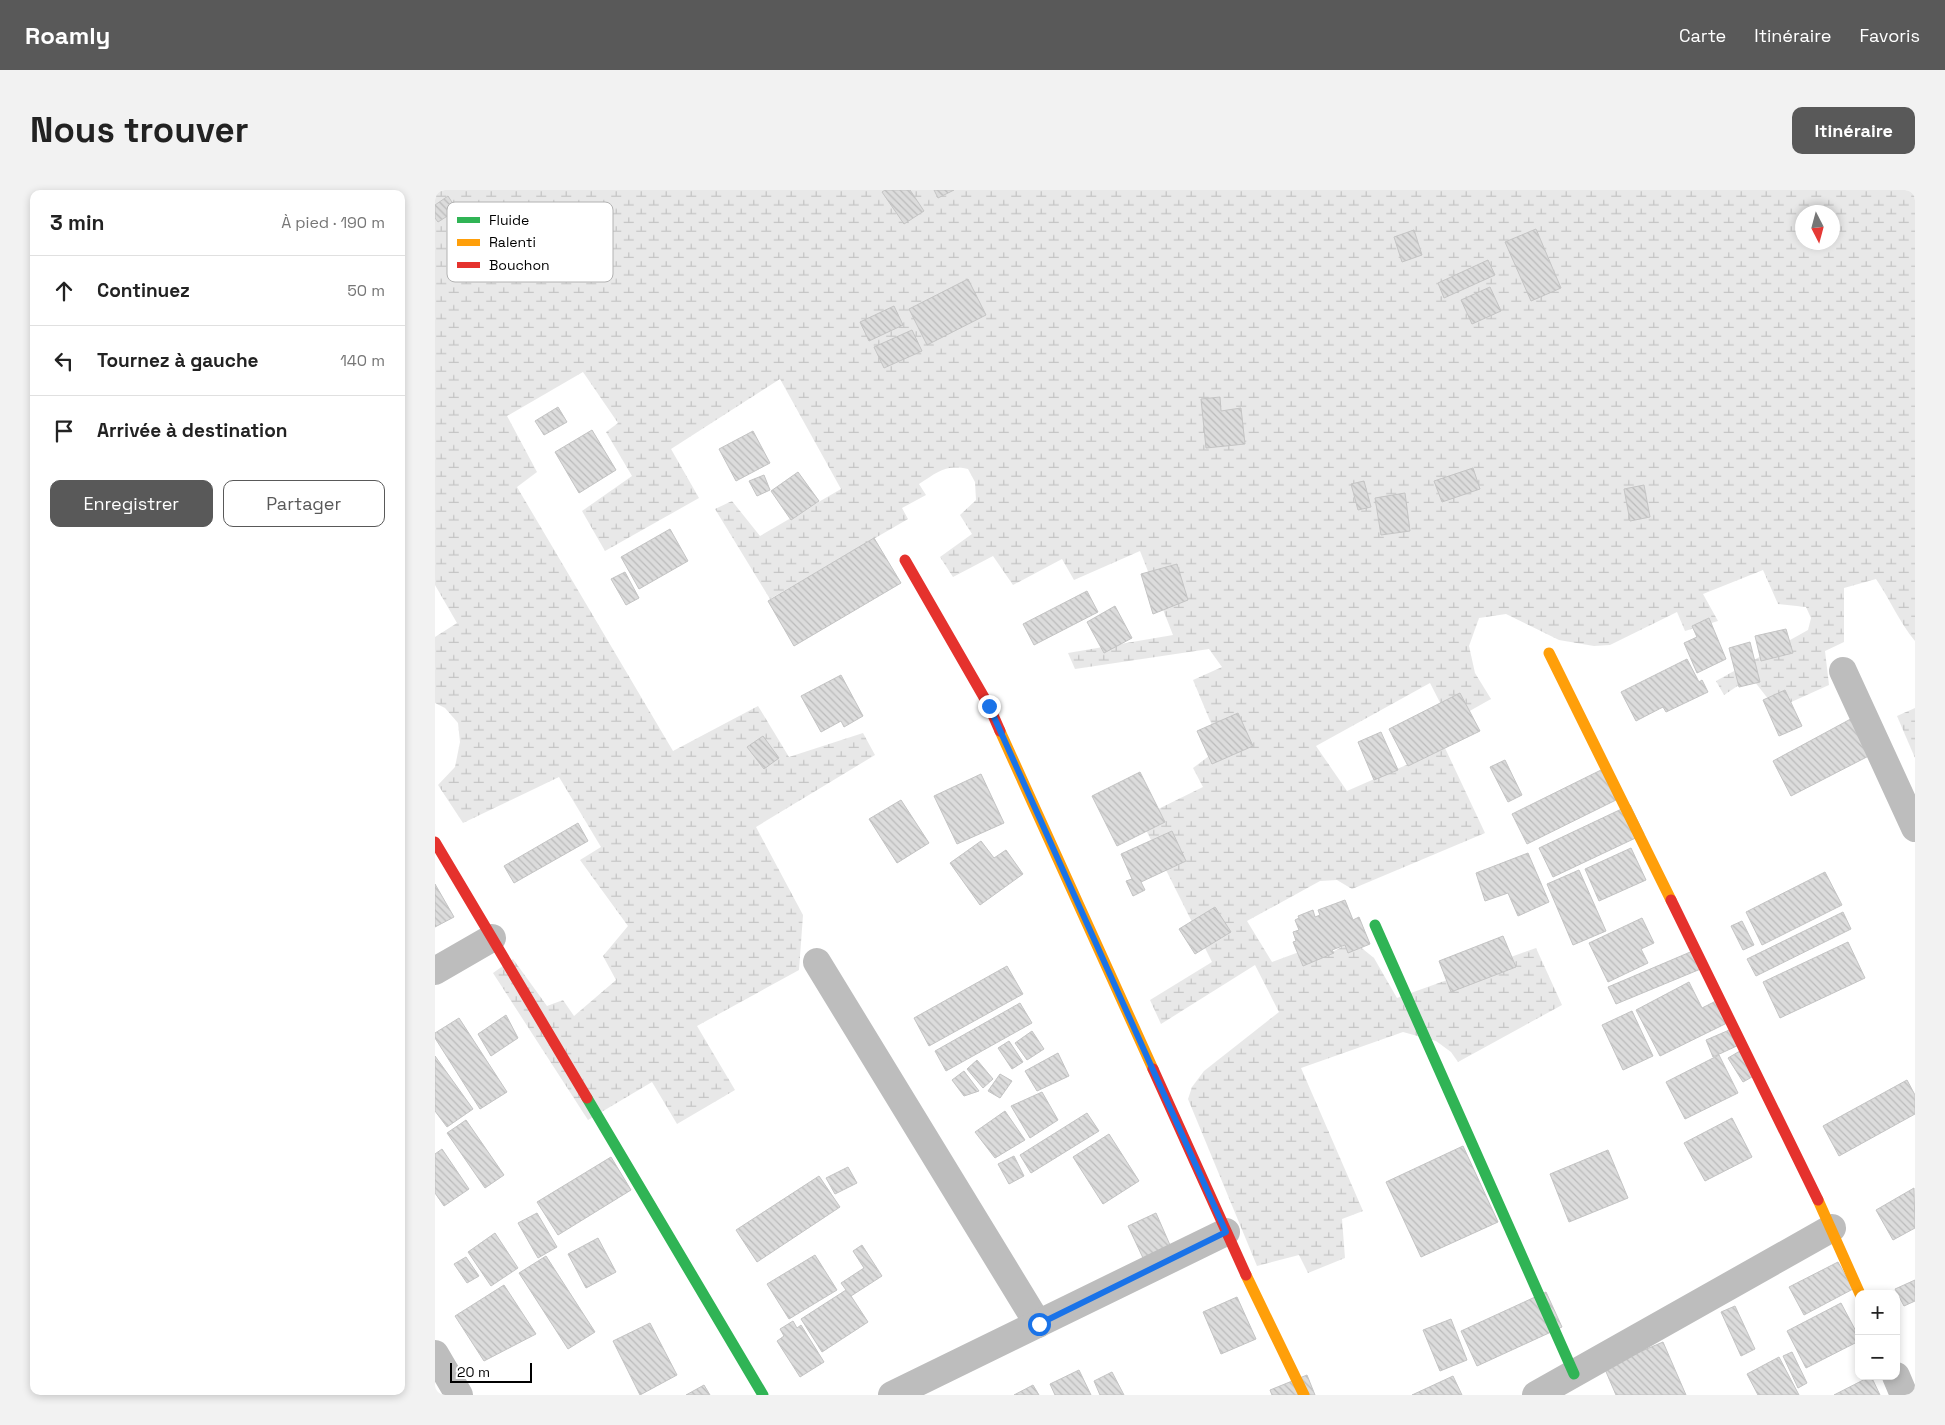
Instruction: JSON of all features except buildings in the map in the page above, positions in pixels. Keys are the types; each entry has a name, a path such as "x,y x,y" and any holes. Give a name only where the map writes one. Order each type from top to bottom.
{"street":[{"path":"905,560 989,706 1226,1232 1304,1395"},
{"path":"1549,653 1832,1228 1859,1290"},
{"path":"1843,671 1915,828"},
{"path":"435,842 763,1395"},
{"path":"1375,925 1574,1374"},
{"path":"435,971 492,938"},
{"path":"817,962 1039,1324"},
{"path":"1536,1395 1832,1228"},
{"path":"892,1395 1226,1232"},
{"path":"435,1354 459,1395"},
{"path":"1898,1380 1904,1395"}],"green space":[{"path":"435,190 1915,190 1915,641 1876,579 1844,588 1844,642 1825,651 1829,685 1776,709 1751,677 1724,695 1716,681 1808,630 1811,618 1806,607 1778,604 1763,570 1703,594 1718,621 1685,631 1677,612 1610,645 1594,646 1559,640 1506,614 1479,618 1469,646 1475,673 1491,699 1450,722 1430,683 1316,746 1347,791 1445,748 1485,833 1352,889 1337,880 1320,881 1247,921 1272,962 1310,948 1319,959 1353,941 1374,958 1397,998 1536,948 1562,1005 1458,1062 1451,1052 1436,1041 1403,1032 1301,1068 1363,1211 1342,1219 1345,1258 1308,1273 1299,1255 1257,1266 1188,1099 1192,1087 1204,1071 1279,1012 1255,965 1161,1024 1150,1000 1212,962 1140,818 1203,787 1193,768 1221,747 1193,680 1222,667 1209,649 1075,669 1068,653 1173,635 1140,551 1074,580 1062,559 1013,585 993,556 953,577 940,557 972,534 960,515 976,500 975,482 968,469 947,468 919,484 926,495 902,508 908,519 770,599 715,509 732,501 760,536 841,489 780,379 671,449 699,498 605,551 582,511 632,476 606,432 618,423 583,372 507,416 537,472 517,487 673,751 758,706 789,757 863,733 875,755 756,827 803,915 799,970 697,1026 735,1090 677,1124 652,1082 588,1120 493,973 513,959 547,1006 563,1000 574,1016 616,980 603,956 628,926 580,860 601,847 559,777 463,823 438,785 455,767 460,742 458,723 445,708 435,703 435,637 457,623 435,585"},
{"path":"1915,708 1915,758 1897,716"}],"traffic: fast":[{"path":"1375,925 1574,1374"},
{"path":"587,1098 763,1395"}],"traffic: slow":[{"path":"1549,653 1671,900"},
{"path":"1000,731 1153,1069"},
{"path":"1818,1200 1858,1290"},
{"path":"1246,1275 1304,1395"}],"traffic: jam":[{"path":"905,560 989,706 1000,731"},
{"path":"435,842 587,1098"},
{"path":"1671,900 1818,1200"},
{"path":"1153,1069 1246,1275"}],"route":[{"path":"989,706 1226,1232 1039,1324"}]}
